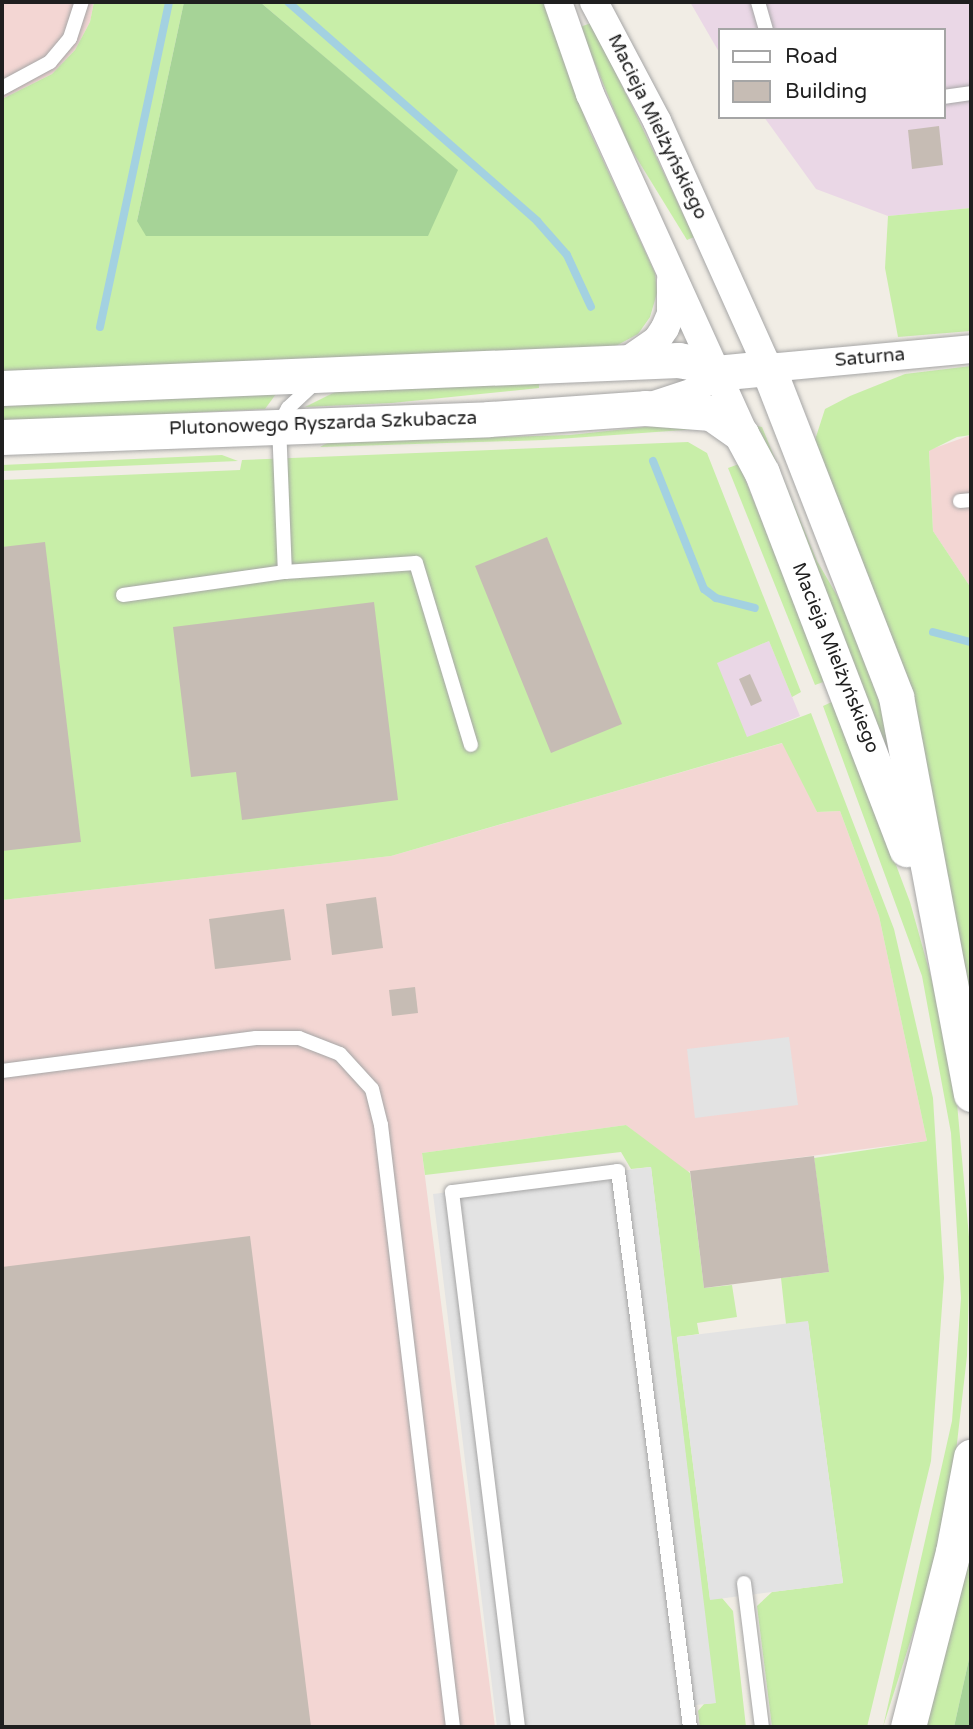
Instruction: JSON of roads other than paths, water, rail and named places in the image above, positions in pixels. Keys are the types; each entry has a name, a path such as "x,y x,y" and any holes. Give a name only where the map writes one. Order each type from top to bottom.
{"street":[{"name":"Macieja Mielżyńskiego","path":"558,2 590,94 762,473 866,736 940,948"},
{"name":"Macieja Mielżyńskiego","path":"594,2 657,121 768,368 896,697 908,743 940,948 971,1094"},
{"path":"624,363 657,340 671,314 671,280 661,251"},
{"name":"Saturna","path":"768,368 971,349"},
{"path":"2,388 678,359 700,364 716,373 768,368"},
{"name":"Plutonowego Ryszarda Szkubacza","path":"645,408 692,393 716,373"},
{"name":"Plutonowego Ryszarda Szkubacza","path":"2,437 489,419 645,408 701,411 727,421 741,434 762,473"},
{"path":"908,1727 953,1552 971,1457"}],"lane":[{"path":"2,88 50,62 70,38 82,2"},
{"path":"758,2 765,28"},
{"path":"945,97 971,93"},
{"path":"285,572 279,425 300,393 333,374"},
{"path":"123,595 285,572 416,563 471,745"},
{"path":"2,1071 256,1038 299,1038 340,1054 372,1089 381,1125 453,1727"},
{"path":"518,1727 452,1192 618,1171 690,1727"},
{"path":"744,1583 762,1727"}],"waterway":[{"path":"100,327 169,2"},
{"path":"288,2 537,221 567,255 591,307"},
{"path":"653,461 704,589 716,598 755,608"},
{"path":"933,632 971,642"}]}
